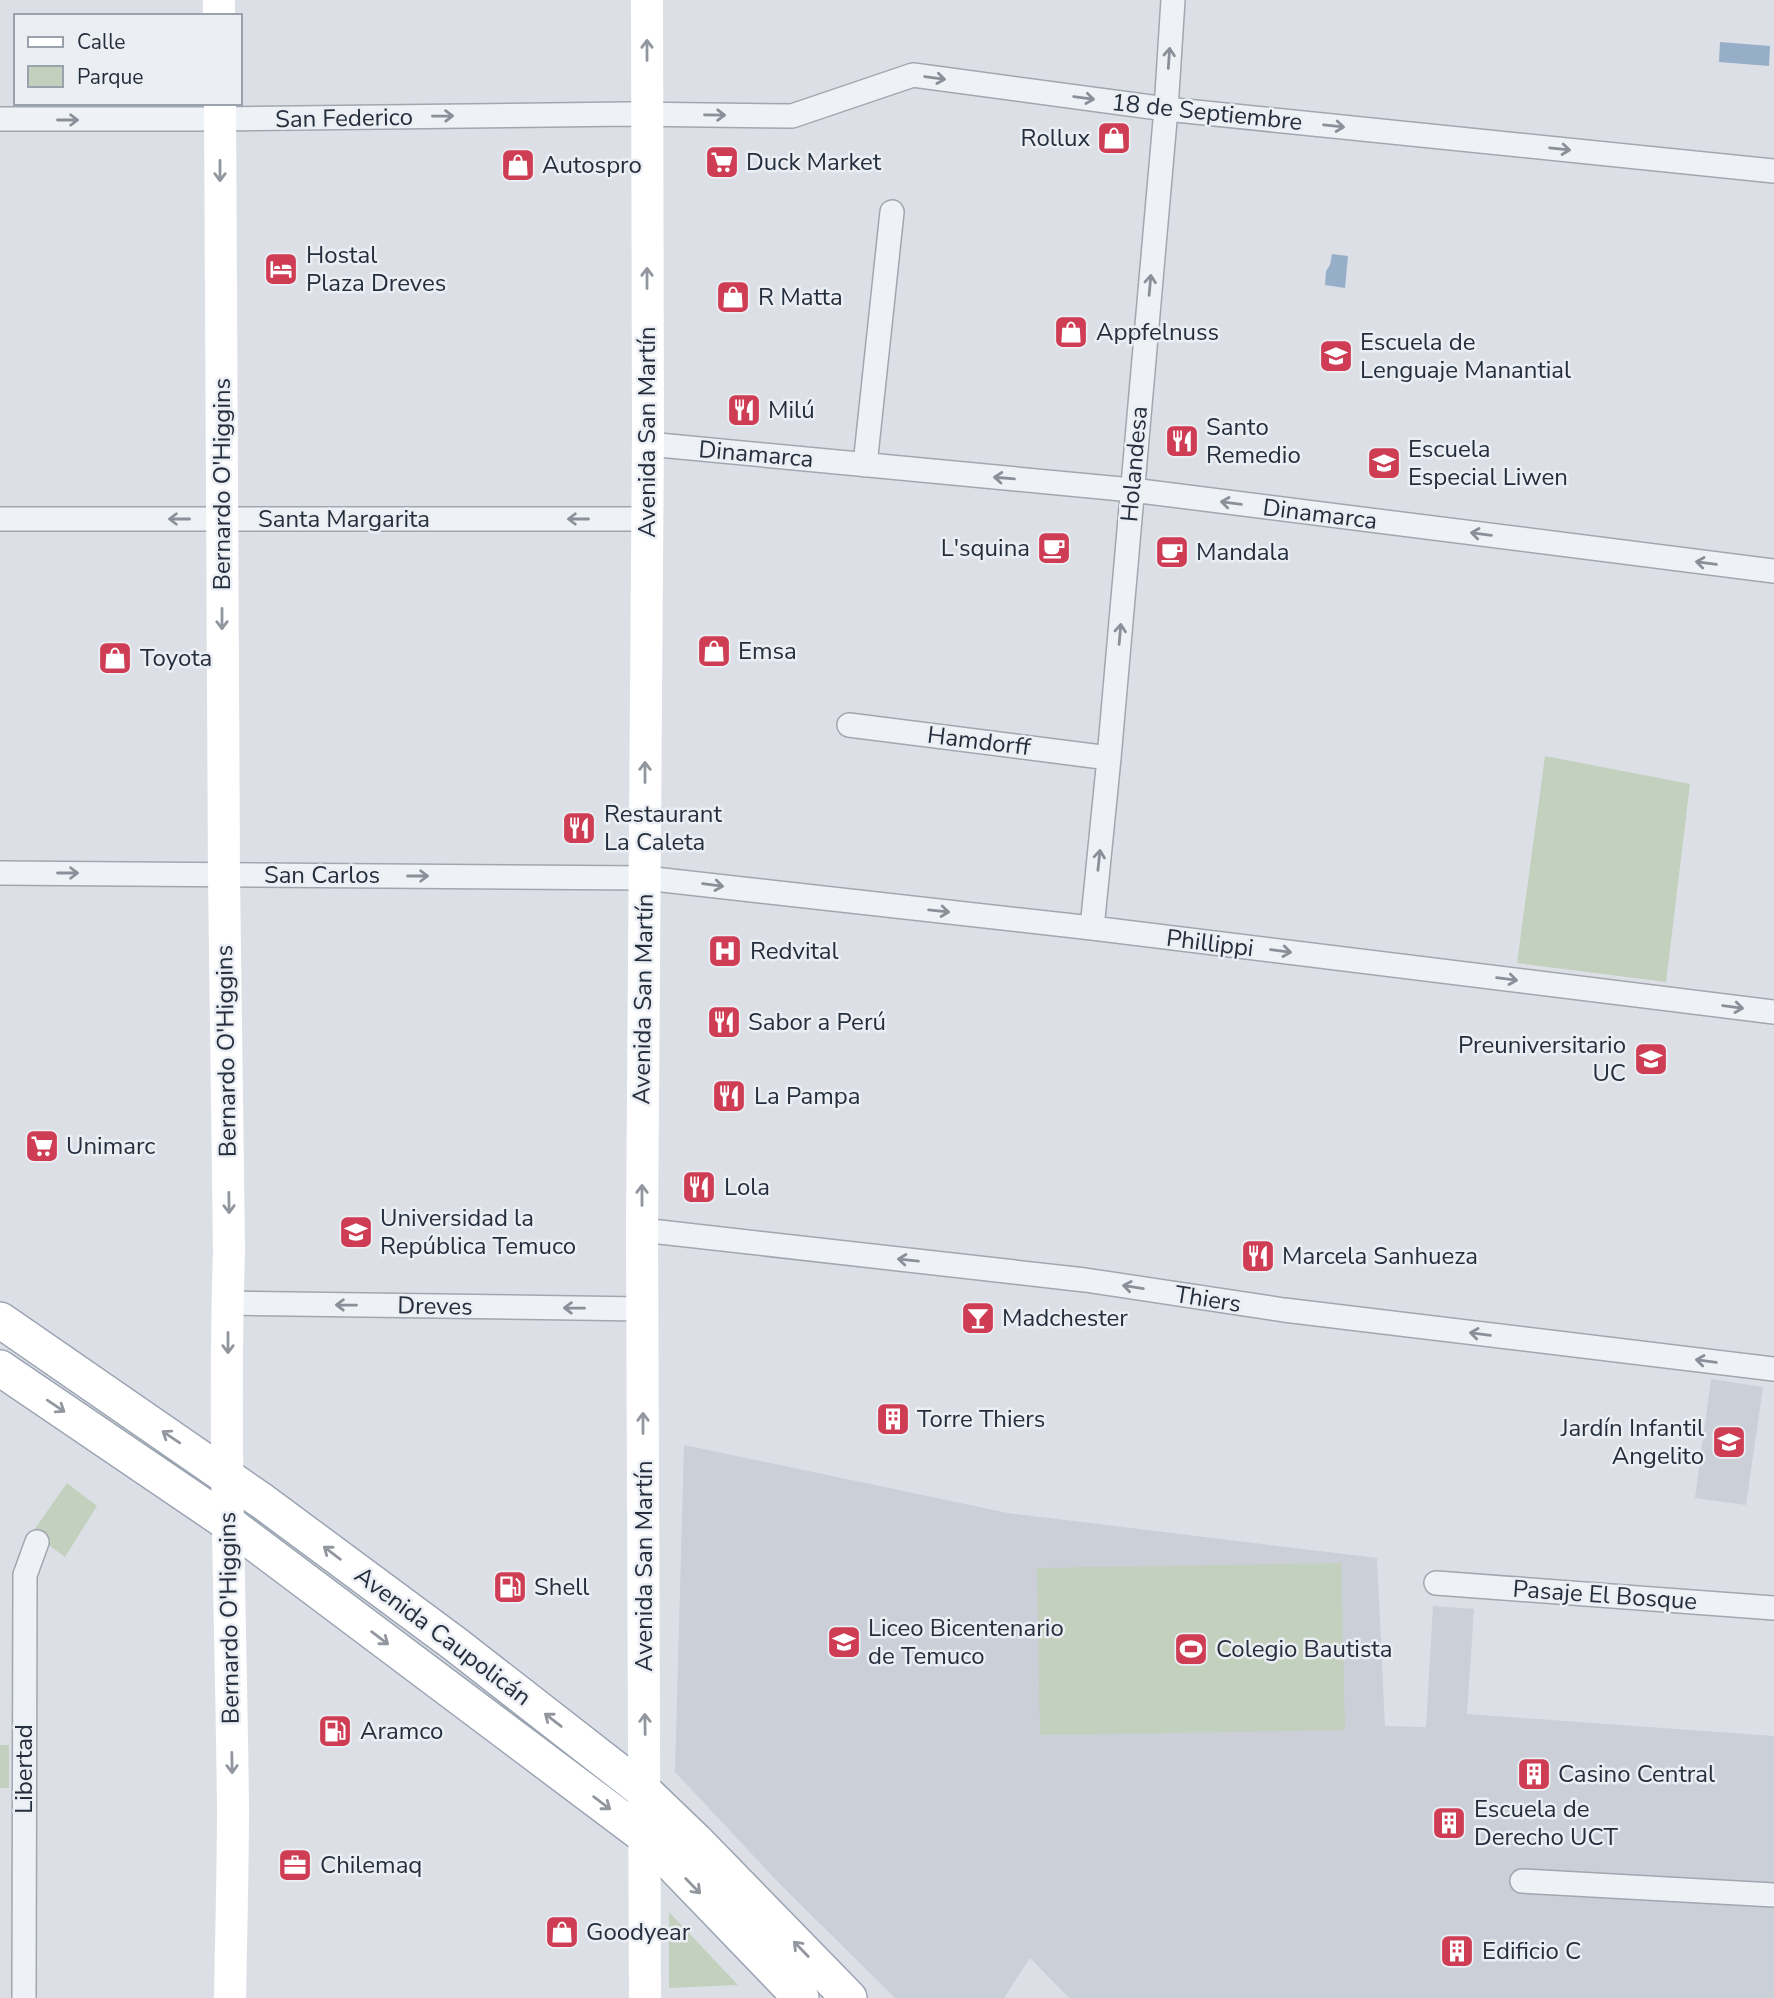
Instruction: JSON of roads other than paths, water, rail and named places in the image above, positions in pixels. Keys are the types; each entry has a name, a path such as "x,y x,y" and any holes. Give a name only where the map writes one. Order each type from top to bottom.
{"main road":[{"name":"Avenida San Martín","path":"645,1998 642,1230 648,444 647,0"},
{"name":"Bernardo O'Higgins","path":"220,111 229,1250 228,1523 233,1809 230,1998"},
{"name":"Avenida Caupolicán","path":"0,1320 228,1476 455,1644 645,1792 849,1998"},
{"name":"Avenida Caupolicán","path":"0,1368 228,1523 646,1837 801,1998"}],"street":[{"name":"Holandesa","path":"1092,928 1166,109 1173,0"},
{"name":"18 de Septiembre","path":"646,114 792,116 913,75 1166,109 1774,171"},
{"name":"San Federico","path":"0,120 220,111 646,114"},
{"path":"865,465 892,212"},
{"name":"Dinamarca","path":"648,444 1132,490 1774,571"},
{"name":"Santa Margarita","path":"0,519 647,519"},
{"name":"Hamdorff","path":"849,725 1109,758"},
{"name":"San Carlos","path":"0,873 645,878"},
{"name":"Phillippi","path":"645,878 1092,928 1774,1012"},
{"name":"Thiers","path":"642,1230 1085,1280 1297,1312 1774,1369"},
{"name":"Dreves","path":"228,1303 642,1309"},
{"name":"Libertad","path":"24,1998 25,1575 37,1542"},
{"name":"Pasaje El Bosque","path":"1436,1583 1774,1608"},
{"path":"1522,1881 1774,1895"}],"water":[{"path":"1720,42 1770,46 1769,66 1719,62"},
{"path":"1332,254 1348,256 1345,288 1325,285 1326,271"}],"place":[{"name":"Rollux","path":"1114,138"},
{"name":"Duck Market","path":"722,162"},
{"name":"Autospro","path":"518,165"},
{"name":"Hostal Plaza Dreves","path":"281,269"},
{"name":"R Matta","path":"733,297"},
{"name":"Appfelnuss","path":"1071,332"},
{"name":"Escuela de Lenguaje Manantial","path":"1336,356"},
{"name":"Milú","path":"744,410"},
{"name":"Santo Remedio","path":"1182,441"},
{"name":"Escuela Especial Liwen","path":"1384,463"},
{"name":"L'squina","path":"1054,548"},
{"name":"Mandala","path":"1172,552"},
{"name":"Emsa","path":"714,651"},
{"name":"Toyota","path":"115,658"},
{"name":"Restaurant La Caleta","path":"579,828"},
{"name":"Redvital","path":"725,951"},
{"name":"Sabor a Perú","path":"724,1022"},
{"name":"Preuniversitario UC","path":"1651,1059"},
{"name":"La Pampa","path":"729,1096"},
{"name":"Unimarc","path":"42,1146"},
{"name":"Lola","path":"699,1187"},
{"name":"Universidad la República Temuco","path":"356,1232"},
{"name":"Marcela Sanhueza","path":"1258,1256"},
{"name":"Madchester","path":"978,1318"},
{"name":"Torre Thiers","path":"893,1419"},
{"name":"Jardín Infantil Angelito","path":"1729,1442"},
{"name":"Shell","path":"510,1587"},
{"name":"Liceo Bicentenario de Temuco","path":"844,1642"},
{"name":"Colegio Bautista","path":"1191,1649"},
{"name":"Aramco","path":"335,1731"},
{"name":"Casino Central","path":"1534,1774"},
{"name":"Escuela de Derecho UCT","path":"1449,1823"},
{"name":"Chilemaq","path":"295,1865"},
{"name":"Goodyear","path":"562,1932"},
{"name":"Edificio C","path":"1457,1951"}]}
